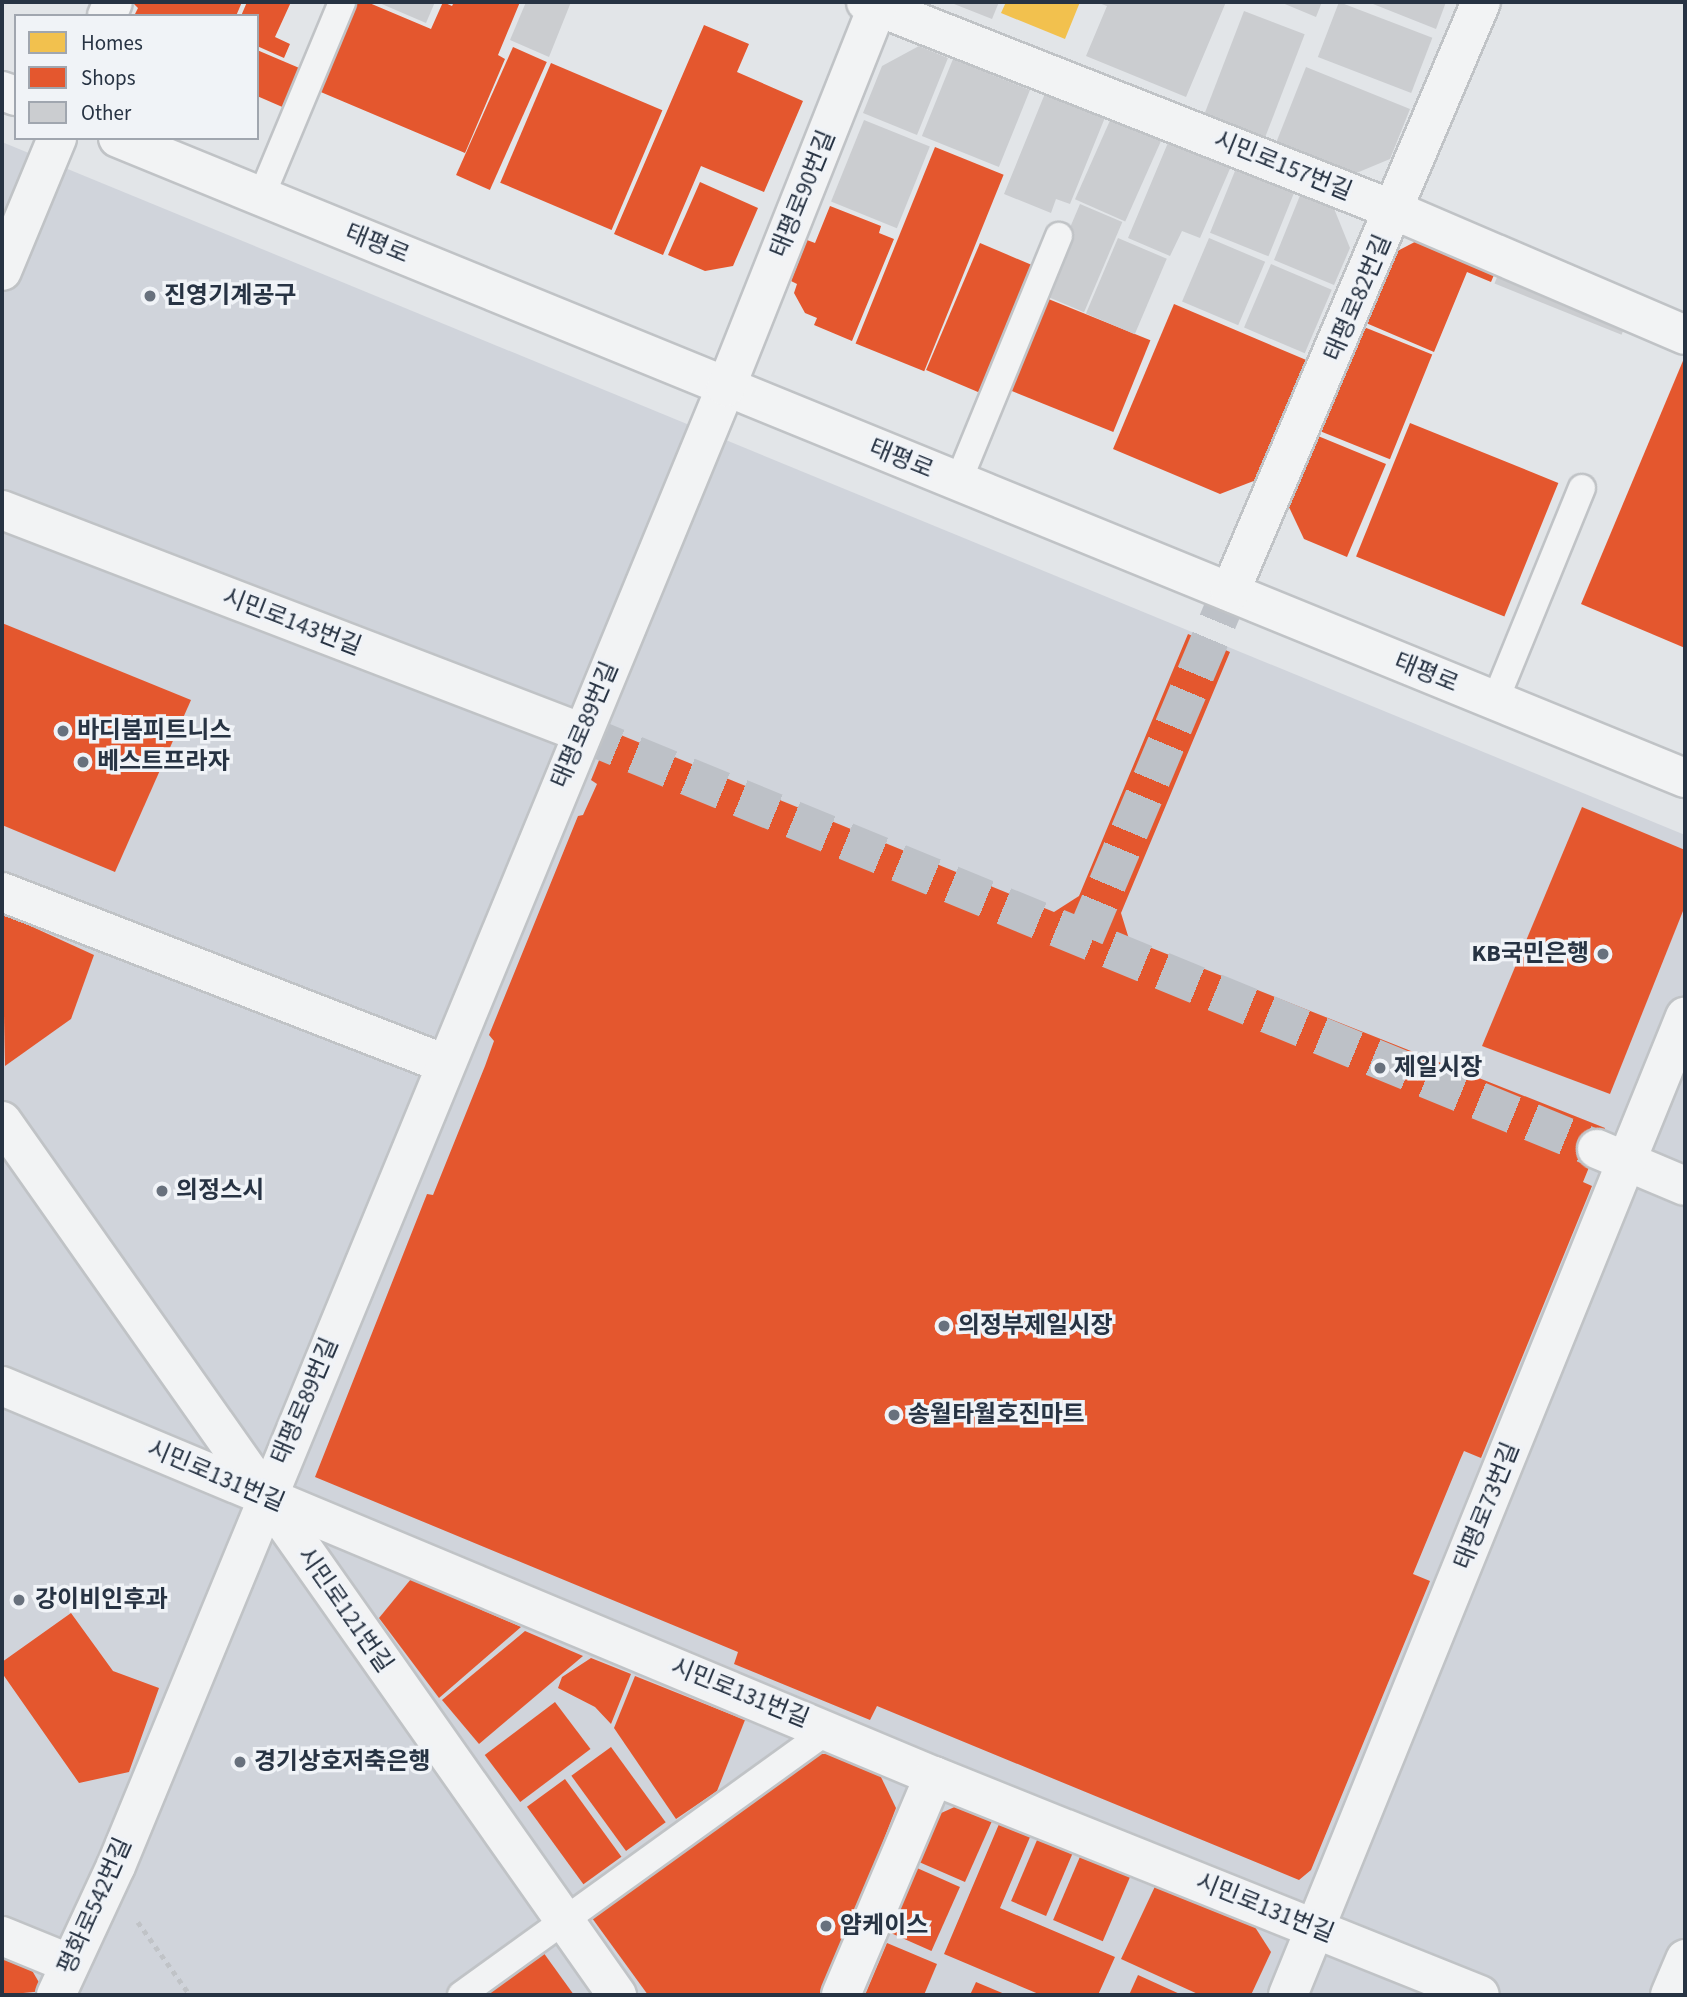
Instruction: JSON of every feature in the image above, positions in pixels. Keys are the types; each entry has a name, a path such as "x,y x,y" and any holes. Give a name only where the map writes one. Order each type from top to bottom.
{"street":[{"name":"태평로82번길","path":"1230,592 1396,211 1481,2"},
{"name":"시민로157번길","path":"874,3 1396,211 1685,335"},
{"name":"태평로90번길","path":"726,387 874,3"},
{"path":"2,271 56,140"},
{"name":"태평로","path":"123,140 1685,778"},
{"name":"태평로89번길","path":"133,1816 726,387"},
{"name":"시민로143번길","path":"2,510 582,733"},
{"path":"2,892 445,1064"},
{"name":"태평로73번길","path":"1287,1995 1612,1155 1685,1017"},
{"name":"시민로121번길","path":"2,1121 617,1995"},
{"path":"1612,1155 1685,1186"},
{"name":"시민로131번길","path":"2,1386 934,1776 1480,1995"},
{"path":"841,1995 934,1776"},
{"name":"평화로542번길","path":"62,1979 116,1866 133,1816"},
{"path":"2,1936 62,1979"},
{"path":"1670,1995 1685,1959"}],"lane":[{"path":"261,197 342,2"},
{"path":"958,482 1059,236"},
{"path":"1494,701 1582,488"},
{"path":"461,1995 829,1730"}],"path":[{"path":"132,1913 190,1995"}],"shaded area":[{"path":"2,142 1685,835 1685,1995 2,1995"}],"building: Homes":[{"path":"1006,2 1080,2 1065,39 1001,13"}],"building: Shops":[{"path":"132,2 242,2 237,14 135,14 138,8"},
{"path":"247,2 291,2 275,37 290,44 284,58 259,47 259,14 242,14"},
{"path":"354,2 367,2 431,29 443,2 452,6 454,2 520,2 498,55 505,59 465,153 316,90"},
{"path":"704,25 749,44 737,72 803,101 764,192 701,166 663,255 614,234"},
{"path":"513,47 547,62 490,190 456,175"},
{"path":"259,51 304,70 287,109 259,97"},
{"path":"551,63 662,110 612,230 500,183"},
{"path":"935,147 1004,175 924,371 856,344"},
{"path":"700,182 758,208 733,266 705,271 668,255"},
{"path":"830,206 881,226 879,233 894,239 852,341 814,325 817,318 805,313 794,293 797,284 791,281 807,240 815,243"},
{"path":"1430,234 1499,263 1491,282 1467,272 1434,352 1359,320 1386,257"},
{"path":"980,243 1032,265 979,392 926,370"},
{"path":"1041,296 1150,340 1113,432 1004,388"},
{"path":"1174,304 1311,362 1264,477 1220,494 1113,449"},
{"path":"1359,325 1432,355 1390,459 1317,430"},
{"path":"1685,356 1685,648 1581,604"},
{"path":"1410,423 1558,483 1504,616 1356,557"},
{"path":"1318,436 1386,464 1347,557 1304,539 1288,505"},
{"name":"베스트프라자","path":"2,623 191,700 115,872 2,825"},
{"path":"1188,634 1230,652 1121,913 1129,939 1605,1128 1583,1182 1592,1186 1481,1458 1464,1451 1460,1460 1413,1574 1430,1581 1311,1870 1299,1880 877,1706 870,1720 734,1664 738,1652 315,1477 427,1194 433,1195 485,1066 494,1041 489,1035 578,816 583,815 597,784 591,780 611,731 1054,912 1079,896"},
{"path":"1582,807 1685,850 1685,906 1610,1094 1482,1046"},
{"path":"2,913 94,955 71,1019 5,1066"},
{"path":"411,1579 521,1627 439,1698 379,1618"},
{"path":"71,1613 113,1671 159,1688 129,1772 79,1783 2,1673 2,1662"},
{"path":"525,1631 583,1656 479,1744 442,1700"},
{"path":"591,1658 631,1674 611,1724 595,1707 558,1688 562,1677"},
{"path":"635,1676 745,1720 717,1791 676,1819 614,1728"},
{"path":"555,1702 591,1749 520,1802 485,1755"},
{"path":"611,1747 666,1822 626,1851 571,1776"},
{"path":"818,1754 832,1754 880,1775 896,1808 824,1995 648,1995 592,1918"},
{"path":"565,1779 621,1857 583,1884 527,1807"},
{"path":"970,1800 996,1812 965,1882 919,1862 939,1814"},
{"path":"1002,1817 1033,1830 1000,1908 1115,1957 1098,1995 1041,1995 944,1954"},
{"path":"1040,1833 1075,1848 1046,1916 1011,1901"},
{"path":"1082,1852 1132,1873 1103,1941 1053,1920"},
{"path":"917,1868 960,1887 931,1951 889,1932"},
{"path":"1158,1880 1253,1924 1271,1952 1251,1995 1200,1995 1121,1959"},
{"path":"887,1943 937,1964 924,1995 865,1995"},
{"path":"2,1949 23,1955 44,1991 2,1995"},
{"path":"543,1952 574,1995 482,1995"},
{"path":"1138,1975 1182,1995 1129,1995"},
{"path":"976,1982 1007,1995 970,1995"}],"building: Other":[{"path":"377,2 435,2 426,23"},
{"path":"526,2 571,2 549,57 510,40"},
{"path":"949,2 999,2 992,19"},
{"path":"1096,2 1226,2 1186,97 1086,56 1107,6"},
{"path":"1280,2 1322,2 1316,17"},
{"path":"1339,2 1432,38 1411,93 1318,57"},
{"path":"1368,2 1446,2 1436,29"},
{"path":"1244,11 1305,34 1265,139 1204,116"},
{"path":"919,46 948,58 917,135 863,113 882,66"},
{"path":"953,59 1030,90 999,167 922,136"},
{"path":"1306,67 1410,109 1390,159 1354,174 1276,143"},
{"path":"1046,91 1106,115 1070,204 1056,199 1051,213 1004,194"},
{"path":"1112,116 1162,138 1125,222 1075,199"},
{"path":"864,120 930,147 897,228 831,202"},
{"path":"1170,138 1232,164 1200,238 1182,231 1170,256 1128,238"},
{"path":"1237,166 1295,190 1268,256 1210,233"},
{"path":"1301,193 1333,206 1350,248 1334,285 1274,260"},
{"path":"1080,204 1122,222 1084,312 1042,294"},
{"path":"1118,238 1167,259 1135,334 1086,313"},
{"path":"1209,238 1265,262 1238,325 1182,302"},
{"path":"1271,264 1332,290 1305,353 1244,328"},
{"path":"1502,265 1629,316 1622,335 1495,284"}],"tunnel":[{"path":"1085,937 1230,592"},
{"path":"582,733 1597,1149"}],"place":[{"name":"진영기계공구","path":"150,296"},
{"name":"바디붐피트니스","path":"63,731"},
{"name":"베스트프라자","path":"83,762"},
{"name":"KB국민은행","path":"1603,954"},
{"name":"제일시장","path":"1380,1068"},
{"name":"의정스시","path":"162,1191"},
{"name":"의정부제일시장","path":"944,1326"},
{"name":"송월타월호진마트","path":"894,1415"},
{"name":"강이비인후과","path":"19,1600"},
{"name":"경기상호저축은행","path":"240,1762"},
{"name":"얌케이스","path":"826,1926"}]}
